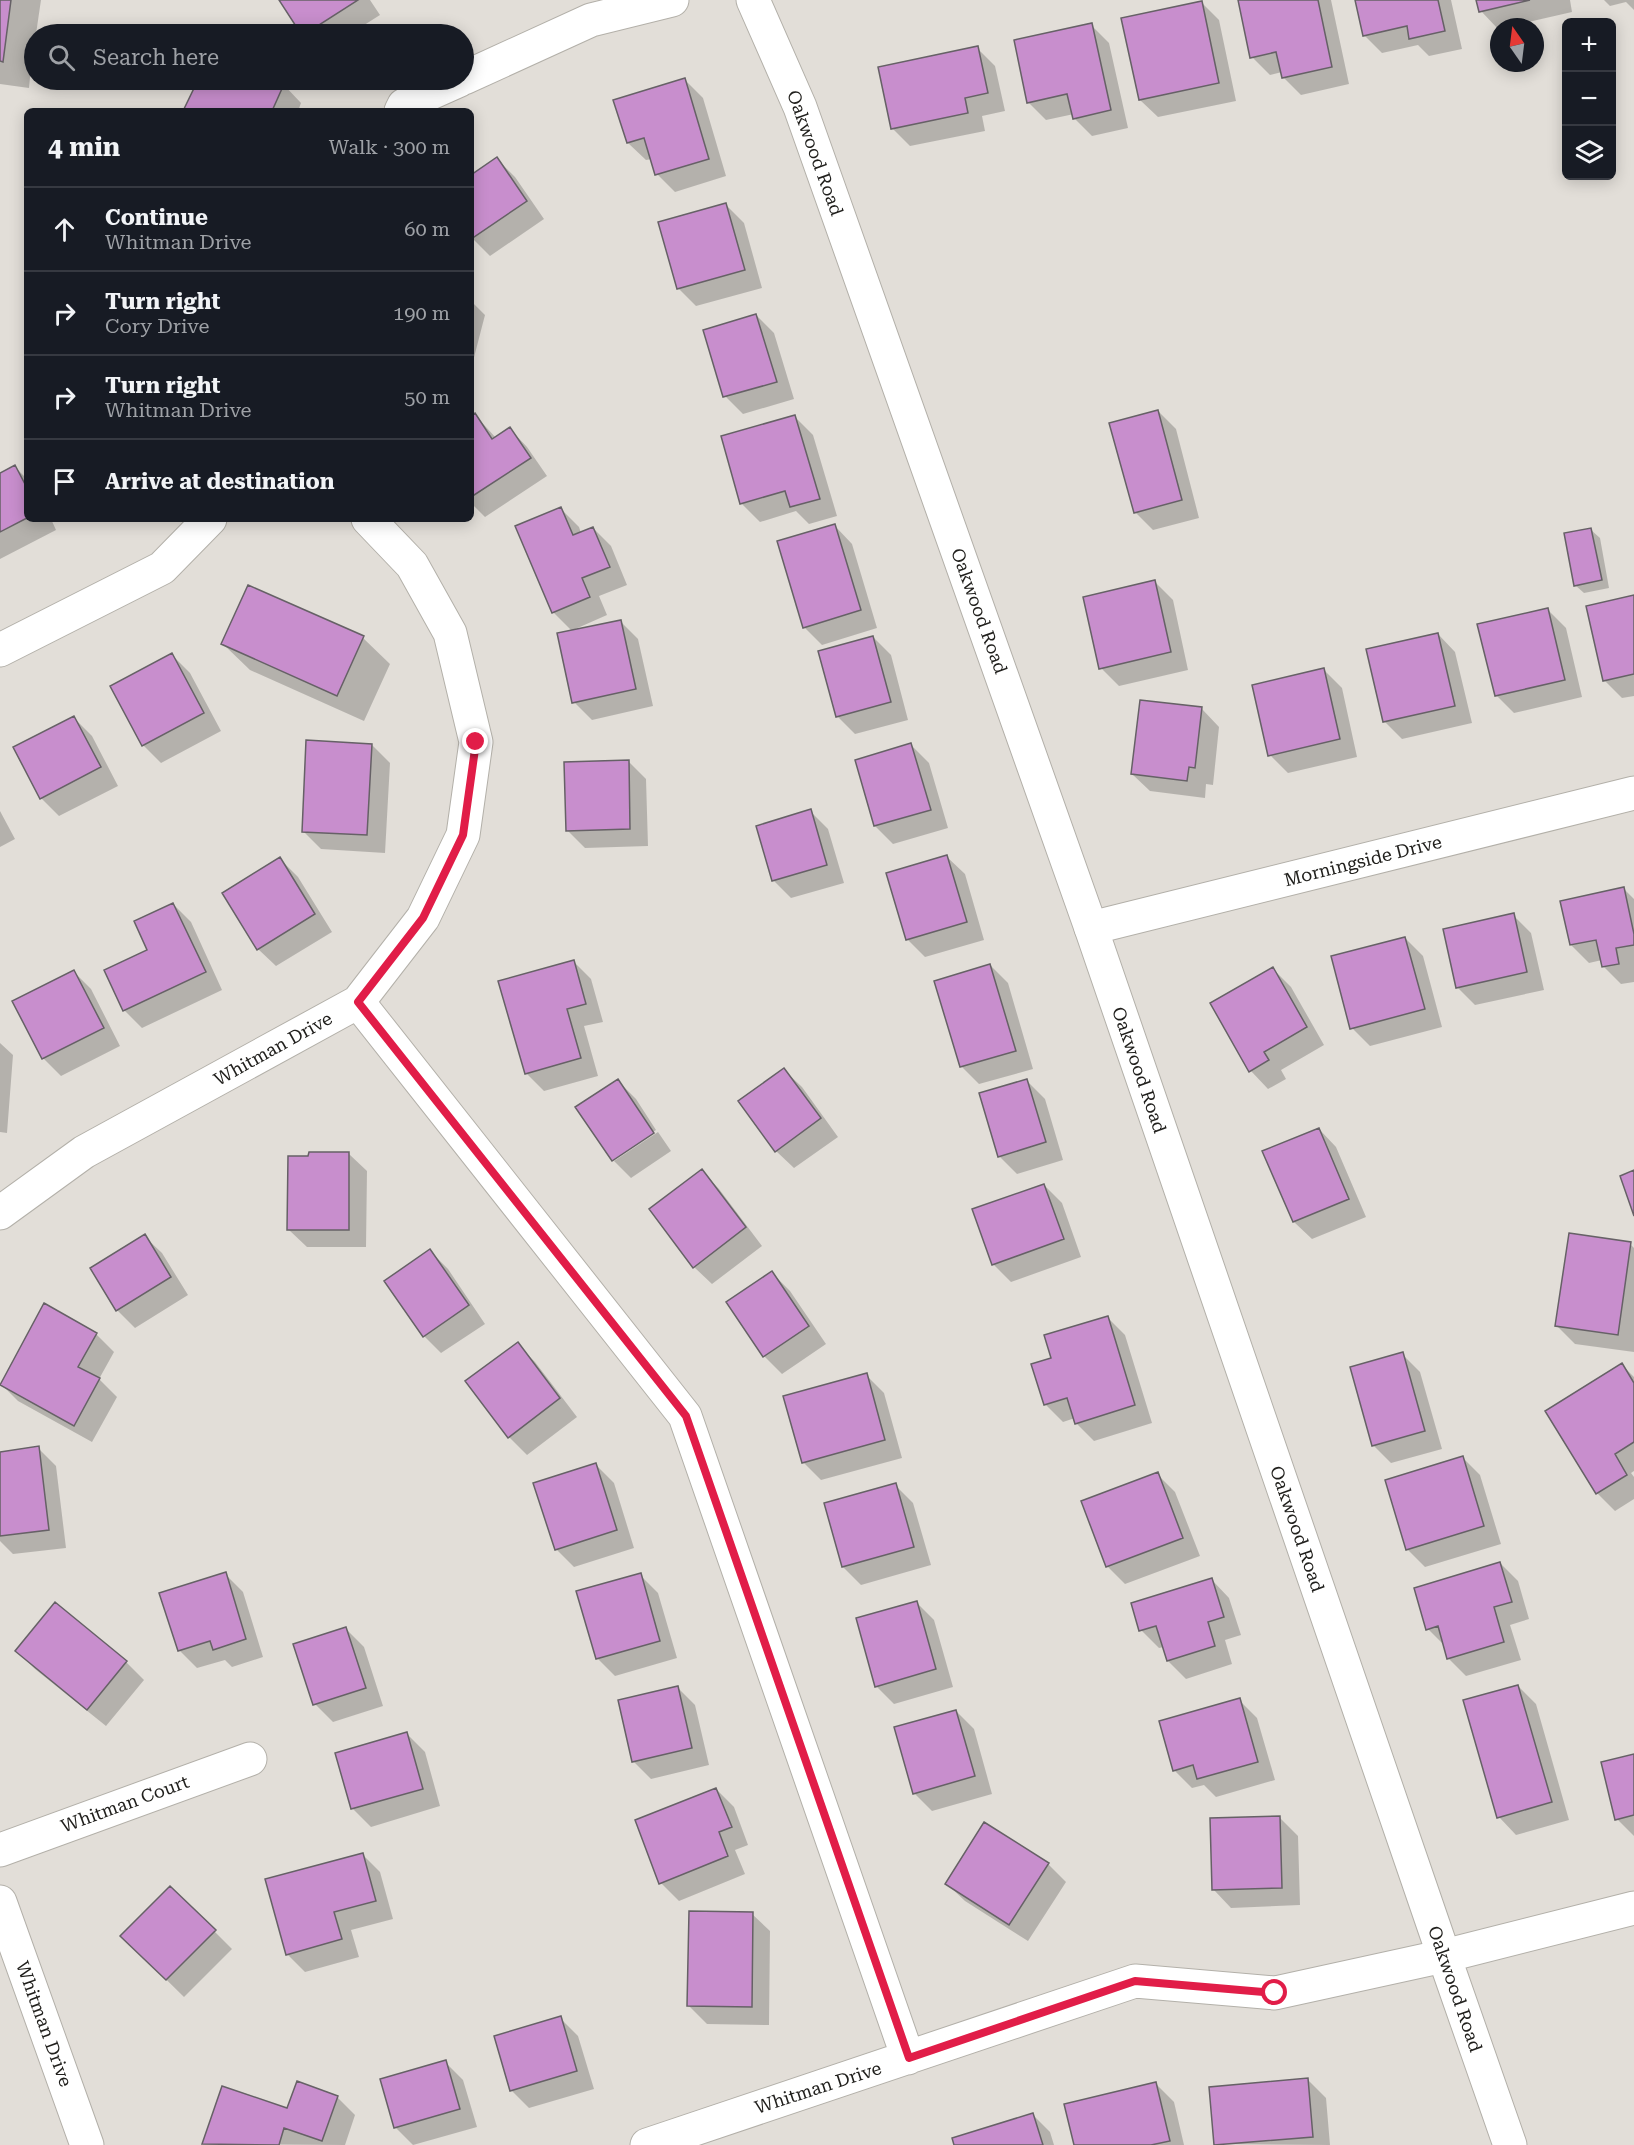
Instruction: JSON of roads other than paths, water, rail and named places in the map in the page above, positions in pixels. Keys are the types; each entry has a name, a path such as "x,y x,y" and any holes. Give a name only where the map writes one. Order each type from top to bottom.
{"street":[{"path":"474,74 591,20 672,0"},
{"name":"Oakwood Road","path":"753,0 800,107 1091,928 1510,2145"},
{"path":"402,108 404,105 437,90"},
{"path":"0,650 162,568 207,522"},
{"name":"Whitman Drive","path":"0,1213 84,1152 358,1002 423,918 463,835 476,742 450,633 412,565 371,522"},
{"name":"Morningside Drive","path":"1091,928 1634,793"},
{"path":"358,1002 686,1416 909,2058"},
{"name":"Whitman Court","path":"0,1850 250,1759"},
{"name":"Whitman Drive","path":"0,1902 87,2145"},
{"name":"Whitman Drive","path":"647,2145 1135,1981 1275,1993 1444,1956 1634,1908"}]}
